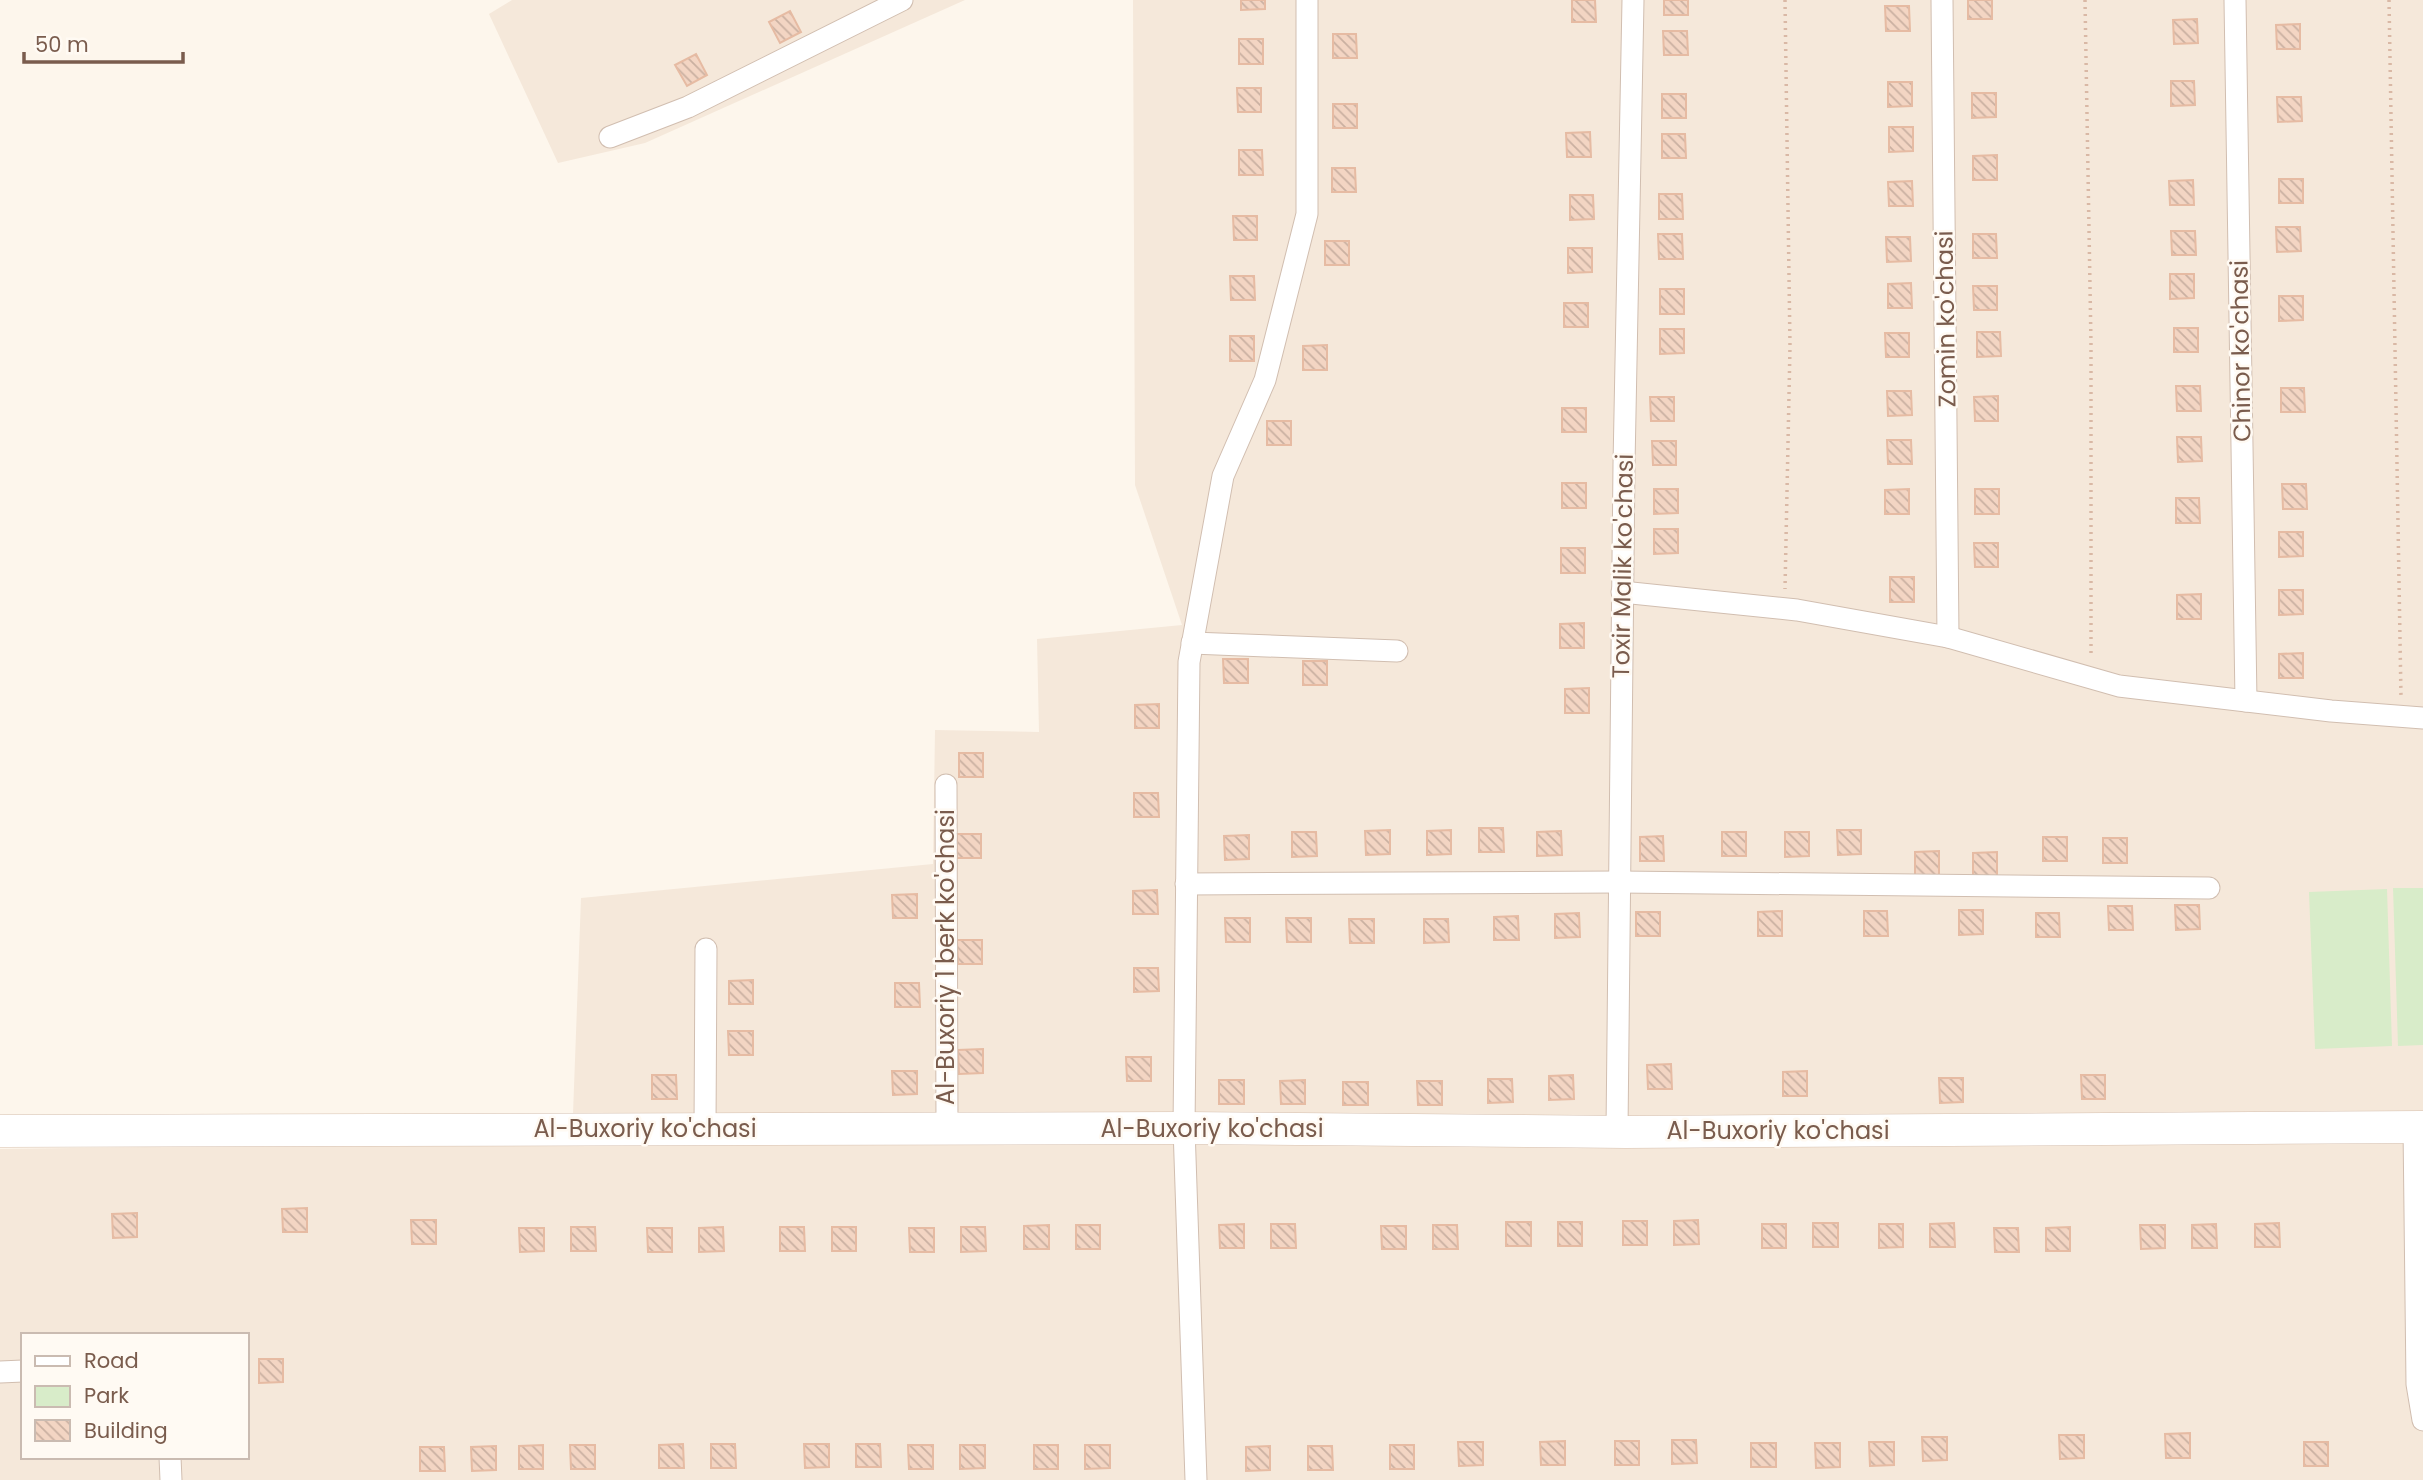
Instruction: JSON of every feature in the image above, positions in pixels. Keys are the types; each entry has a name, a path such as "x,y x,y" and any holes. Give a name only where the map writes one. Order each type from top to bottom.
{"street":[{"path":"610,137 688,107 902,0"},
{"path":"1196,1480 1184,1128 1189,662 1223,476 1265,380 1307,214 1307,0"},
{"name":"Toxir Malik ko'chasi","path":"1617,1131 1622,592 1633,0"},
{"name":"Zomin ko'chasi","path":"1942,0 1948,637"},
{"name":"Chinor ko'chasi","path":"2235,0 2246,701"},
{"path":"1622,592 1784,608 1948,637 2119,686 2330,711 2412,717"},
{"path":"1192,643 1397,651"},
{"name":"Al-Buxoriy 1 berk ko'chasi","path":"946,785 947,1129"},
{"path":"1186,884 1619,882 2209,888"},
{"path":"705,1129 706,949"},
{"path":"2419,1127 2417,1384 2423,1420"},
{"name":"Al-Buxoriy ko'chasi","path":"0,1131 1184,1128 1617,1131 2419,1127"},
{"path":"0,1372 21,1371"},
{"path":"170,1459 171,1480"}],"path":[{"path":"1784,608 1790,346 1785,0"},
{"path":"2085,0 2091,344 2091,678"},
{"path":"2389,0 2412,717"}],"shaded area":[{"path":"512,0 965,0 645,143 558,163 489,14"},
{"path":"1133,0 2423,0 2423,1480 0,1480 0,1149 572,1141 581,898 933,864 935,730 1039,732 1037,639 1182,625 1135,485"}],"green space":[{"path":"2393,888 2423,888 2423,1045 2398,1046"},
{"path":"2387,889 2392,1046 2315,1049 2309,892"}],"building":[{"path":"1241,0 1265,0 1265,9 1241,10"},
{"path":"1572,0 1595,0 1596,22 1572,22"},
{"path":"1664,0 1688,0 1688,15 1664,15"},
{"path":"1968,0 1992,0 1992,19 1968,19"},
{"path":"1885,6 1909,6 1910,31 1886,31"},
{"path":"790,11 801,32 780,43 769,22"},
{"path":"2197,19 2198,43 2174,44 2173,20"},
{"path":"2300,24 2300,49 2277,49 2276,25"},
{"path":"1663,31 1687,31 1688,55 1664,55"},
{"path":"1333,34 1356,34 1357,58 1333,58"},
{"path":"1239,39 1263,39 1263,64 1239,64"},
{"path":"696,54 707,75 687,86 675,65"},
{"path":"2171,81 2194,81 2195,105 2171,106"},
{"path":"1888,82 1912,82 1912,106 1888,107"},
{"path":"1237,88 1261,88 1261,112 1238,112"},
{"path":"1972,93 1996,93 1996,117 1972,118"},
{"path":"1662,94 1686,94 1686,118 1662,118"},
{"path":"2277,97 2301,97 2302,121 2278,122"},
{"path":"1333,104 1357,104 1357,128 1333,128"},
{"path":"1889,127 1913,127 1913,151 1889,152"},
{"path":"1590,132 1591,157 1567,157 1566,133"},
{"path":"1662,134 1685,134 1686,158 1662,158"},
{"path":"1239,150 1262,150 1263,175 1239,175"},
{"path":"1997,155 1997,180 1973,180 1973,156"},
{"path":"1332,168 1355,168 1356,192 1332,192"},
{"path":"2279,179 2303,179 2303,203 2279,203"},
{"path":"2193,180 2194,205 2170,205 2169,181"},
{"path":"1912,181 1913,206 1889,206 1888,182"},
{"path":"1659,194 1682,194 1683,219 1659,219"},
{"path":"1570,195 1593,195 1594,219 1570,220"},
{"path":"1233,216 1257,216 1257,240 1234,240"},
{"path":"2276,227 2300,227 2301,251 2277,252"},
{"path":"2171,231 2195,231 2196,255 2172,255"},
{"path":"1658,234 1682,234 1683,259 1659,259"},
{"path":"1973,234 1996,234 1997,258 1973,258"},
{"path":"1886,237 1910,237 1911,261 1887,262"},
{"path":"1325,241 1349,241 1349,265 1325,265"},
{"path":"1568,248 1592,248 1592,272 1568,273"},
{"path":"2170,274 2194,274 2194,298 2170,299"},
{"path":"1230,276 1254,276 1255,300 1231,300"},
{"path":"1911,283 1912,308 1888,308 1888,284"},
{"path":"1973,286 1997,286 1997,310 1974,310"},
{"path":"1660,289 1684,289 1684,314 1660,314"},
{"path":"2279,296 2303,296 2303,320 2279,321"},
{"path":"1564,303 1588,303 1588,327 1564,327"},
{"path":"2174,328 2198,328 2198,352 2174,352"},
{"path":"1660,329 1684,329 1684,353 1660,354"},
{"path":"1977,332 2000,332 2001,356 1977,357"},
{"path":"1885,333 1909,333 1909,357 1886,357"},
{"path":"1230,336 1254,336 1254,361 1230,361"},
{"path":"1327,345 1327,370 1303,370 1303,346"},
{"path":"2176,386 2200,386 2201,411 2177,411"},
{"path":"2281,388 2304,388 2305,412 2281,412"},
{"path":"1887,391 1911,391 1912,415 1888,416"},
{"path":"1998,396 1998,421 1975,421 1974,397"},
{"path":"1650,397 1674,397 1674,421 1651,421"},
{"path":"1562,408 1586,408 1586,432 1562,432"},
{"path":"1267,421 1291,421 1291,445 1267,445"},
{"path":"2177,437 2201,437 2202,461 2178,462"},
{"path":"1887,440 1911,440 1912,464 1888,464"},
{"path":"1652,441 1676,441 1676,465 1653,465"},
{"path":"1562,483 1586,483 1586,508 1562,508"},
{"path":"2282,484 2306,484 2307,509 2283,509"},
{"path":"1654,489 1678,489 1678,513 1654,514"},
{"path":"1909,489 1909,514 1885,514 1885,490"},
{"path":"1975,489 1999,489 1999,514 1975,514"},
{"path":"2176,498 2199,498 2200,523 2176,523"},
{"path":"1654,529 1678,529 1678,553 1654,554"},
{"path":"2279,532 2303,532 2303,556 2279,557"},
{"path":"1974,543 1998,543 1998,567 1975,567"},
{"path":"1561,548 1585,548 1585,573 1561,573"},
{"path":"1890,577 1914,577 1914,602 1890,602"},
{"path":"2279,590 2303,590 2303,614 2279,615"},
{"path":"2201,594 2201,619 2177,619 2177,595"},
{"path":"1584,623 1584,648 1560,648 1560,624"},
{"path":"2303,653 2303,678 2279,678 2279,654"},
{"path":"1223,659 1248,659 1248,683 1224,683"},
{"path":"1303,661 1327,661 1327,685 1303,685"},
{"path":"1589,688 1589,713 1565,713 1565,689"},
{"path":"1159,704 1159,728 1135,728 1135,705"},
{"path":"959,753 983,753 983,777 959,777"},
{"path":"1134,793 1158,793 1159,817 1134,817"},
{"path":"1479,828 1503,828 1504,852 1479,852"},
{"path":"1390,830 1390,854 1366,855 1365,831"},
{"path":"1451,830 1451,854 1427,855 1427,831"},
{"path":"1837,830 1861,830 1861,854 1838,855"},
{"path":"1561,831 1562,855 1537,856 1537,832"},
{"path":"1292,832 1316,832 1317,856 1292,857"},
{"path":"1722,832 1746,832 1746,856 1722,856"},
{"path":"1785,832 1809,832 1809,856 1785,857"},
{"path":"957,834 981,834 981,858 957,858"},
{"path":"1249,835 1249,859 1225,860 1224,836"},
{"path":"1663,836 1664,861 1640,861 1640,837"},
{"path":"2043,837 2067,837 2067,861 2043,861"},
{"path":"2103,838 2127,838 2127,863 2103,863"},
{"path":"1939,851 1939,875 1915,876 1915,852"},
{"path":"1997,852 1997,877 1973,877 1973,853"},
{"path":"1157,890 1158,914 1133,914 1133,891"},
{"path":"917,894 917,918 893,918 892,895"},
{"path":"2175,905 2199,905 2200,929 2176,930"},
{"path":"2108,906 2132,906 2133,930 2109,930"},
{"path":"1959,910 1983,910 1983,934 1959,935"},
{"path":"1782,911 1782,936 1758,936 1758,912"},
{"path":"1864,911 1887,911 1888,936 1864,936"},
{"path":"1636,912 1660,912 1660,936 1636,936"},
{"path":"1579,913 1580,937 1555,938 1555,914"},
{"path":"2036,913 2059,913 2060,937 2036,937"},
{"path":"1518,916 1519,940 1494,940 1494,917"},
{"path":"1225,918 1250,918 1250,942 1226,942"},
{"path":"1286,918 1311,918 1311,942 1287,942"},
{"path":"1349,919 1374,919 1374,943 1350,943"},
{"path":"1424,919 1448,919 1449,942 1424,943"},
{"path":"957,940 982,940 982,964 958,964"},
{"path":"1134,968 1158,968 1159,991 1134,992"},
{"path":"753,980 753,1004 729,1004 729,981"},
{"path":"895,983 919,983 920,1007 895,1007"},
{"path":"728,1031 753,1031 753,1055 729,1055"},
{"path":"983,1049 983,1073 959,1074 958,1050"},
{"path":"1126,1057 1151,1057 1151,1081 1127,1081"},
{"path":"1671,1064 1672,1089 1648,1089 1647,1065"},
{"path":"892,1071 917,1071 917,1094 893,1095"},
{"path":"1807,1071 1807,1096 1783,1096 1783,1072"},
{"path":"652,1075 676,1075 677,1099 652,1099"},
{"path":"1573,1075 1574,1099 1549,1100 1549,1076"},
{"path":"2081,1075 2105,1075 2105,1099 2082,1099"},
{"path":"1939,1078 1963,1078 1963,1102 1940,1103"},
{"path":"1488,1079 1512,1079 1513,1102 1488,1103"},
{"path":"1219,1080 1244,1080 1244,1104 1219,1104"},
{"path":"1305,1080 1305,1104 1281,1104 1280,1081"},
{"path":"1417,1081 1442,1081 1442,1105 1418,1105"},
{"path":"1343,1082 1368,1082 1368,1105 1343,1105"},
{"path":"307,1208 307,1232 283,1232 282,1209"},
{"path":"137,1213 137,1237 113,1238 112,1214"},
{"path":"411,1220 436,1220 436,1244 412,1244"},
{"path":"1698,1220 1699,1244 1674,1245 1674,1221"},
{"path":"1623,1221 1647,1221 1647,1245 1623,1245"},
{"path":"1506,1222 1531,1222 1531,1246 1506,1246"},
{"path":"1558,1222 1582,1222 1582,1246 1558,1246"},
{"path":"1813,1223 1838,1223 1838,1247 1813,1247"},
{"path":"1954,1223 1955,1247 1930,1247 1930,1224"},
{"path":"2279,1223 2280,1247 2255,1247 2255,1224"},
{"path":"1244,1224 1244,1248 1220,1248 1219,1225"},
{"path":"1271,1224 1295,1224 1296,1248 1271,1248"},
{"path":"1762,1224 1786,1224 1786,1248 1762,1248"},
{"path":"1879,1224 1903,1224 1903,1247 1879,1248"},
{"path":"2216,1224 2217,1248 2192,1248 2192,1225"},
{"path":"1049,1225 1049,1249 1024,1249 1024,1226"},
{"path":"1076,1225 1100,1225 1100,1249 1076,1249"},
{"path":"1433,1225 1457,1225 1458,1249 1433,1249"},
{"path":"2140,1225 2165,1225 2165,1248 2141,1249"},
{"path":"1381,1226 1406,1226 1406,1249 1382,1249"},
{"path":"571,1227 595,1227 596,1251 571,1251"},
{"path":"723,1227 724,1251 699,1252 699,1228"},
{"path":"780,1227 804,1227 805,1251 780,1251"},
{"path":"832,1227 856,1227 856,1251 832,1251"},
{"path":"961,1227 985,1227 986,1251 961,1252"},
{"path":"2070,1227 2070,1251 2046,1251 2046,1228"},
{"path":"519,1228 544,1228 544,1251 520,1252"},
{"path":"647,1228 672,1228 672,1252 648,1252"},
{"path":"909,1228 934,1228 934,1252 910,1252"},
{"path":"1994,1228 2018,1228 2019,1252 1995,1252"},
{"path":"259,1359 283,1359 283,1382 259,1383"},
{"path":"2190,1433 2190,1458 2166,1458 2165,1434"},
{"path":"2059,1435 2084,1435 2084,1458 2060,1459"},
{"path":"1922,1437 1947,1437 1947,1460 1923,1461"},
{"path":"1672,1440 1696,1440 1697,1463 1672,1464"},
{"path":"1565,1441 1565,1465 1541,1465 1540,1442"},
{"path":"1615,1441 1639,1441 1639,1465 1615,1465"},
{"path":"1458,1442 1483,1442 1483,1465 1459,1466"},
{"path":"1869,1442 1894,1442 1894,1465 1870,1466"},
{"path":"2304,1442 2328,1442 2328,1466 2304,1466"},
{"path":"1751,1443 1776,1443 1776,1467 1751,1467"},
{"path":"1815,1443 1840,1443 1840,1467 1816,1468"},
{"path":"683,1444 684,1468 659,1468 659,1445"},
{"path":"711,1444 735,1444 736,1468 711,1468"},
{"path":"804,1444 829,1444 829,1467 805,1468"},
{"path":"856,1444 880,1444 881,1467 856,1467"},
{"path":"543,1445 543,1469 519,1469 519,1446"},
{"path":"570,1445 595,1445 595,1469 571,1469"},
{"path":"908,1445 933,1445 933,1469 909,1469"},
{"path":"960,1445 985,1445 985,1468 960,1469"},
{"path":"1034,1445 1058,1445 1058,1469 1034,1469"},
{"path":"1085,1445 1110,1445 1110,1468 1085,1469"},
{"path":"1390,1445 1414,1445 1414,1469 1390,1469"},
{"path":"496,1446 496,1470 472,1471 471,1447"},
{"path":"1270,1446 1270,1470 1246,1471 1246,1447"},
{"path":"1308,1446 1332,1446 1333,1470 1308,1470"},
{"path":"420,1447 444,1447 445,1471 420,1471"}]}
